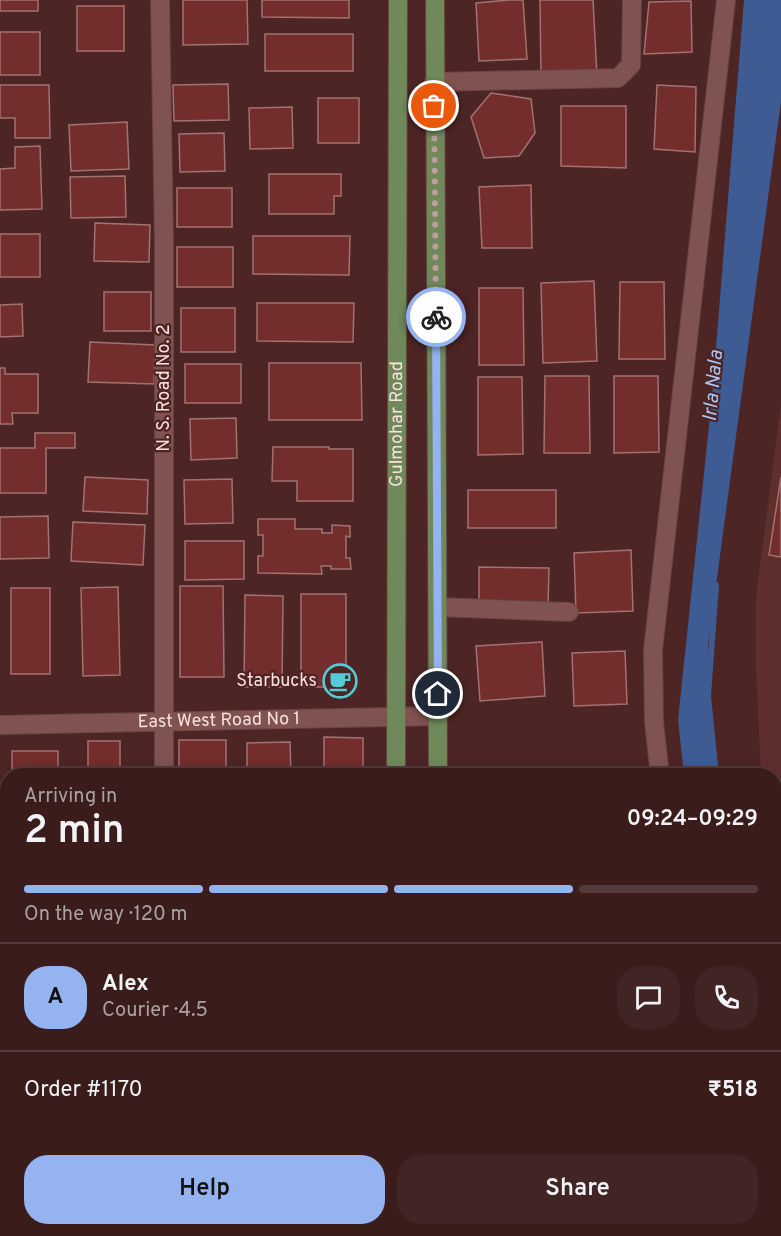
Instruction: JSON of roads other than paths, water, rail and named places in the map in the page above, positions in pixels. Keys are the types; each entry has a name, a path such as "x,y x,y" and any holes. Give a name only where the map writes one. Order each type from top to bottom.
{"main road":[{"name":"Gulmohar Road","path":"396,768 398,0"},
{"path":"435,0 438,768"}],"street":[{"name":"N. S. Road No. 2","path":"160,0 164,241 164,768"},
{"path":"434,82 618,78 631,65 632,0"},
{"path":"659,768 654,722 653,650 726,0"},
{"path":"438,608 569,612"},
{"name":"East West Road No 1","path":"0,725 439,716"}],"water":[{"path":"744,0 781,0 781,101 708,645 708,725 713,768 683,768 678,720 712,397"}],"waterway":[{"name":"Irla Nala","path":"715,768 708,696 716,585"}],"place":[{"name":"Starbucks","path":"340,681"}]}
